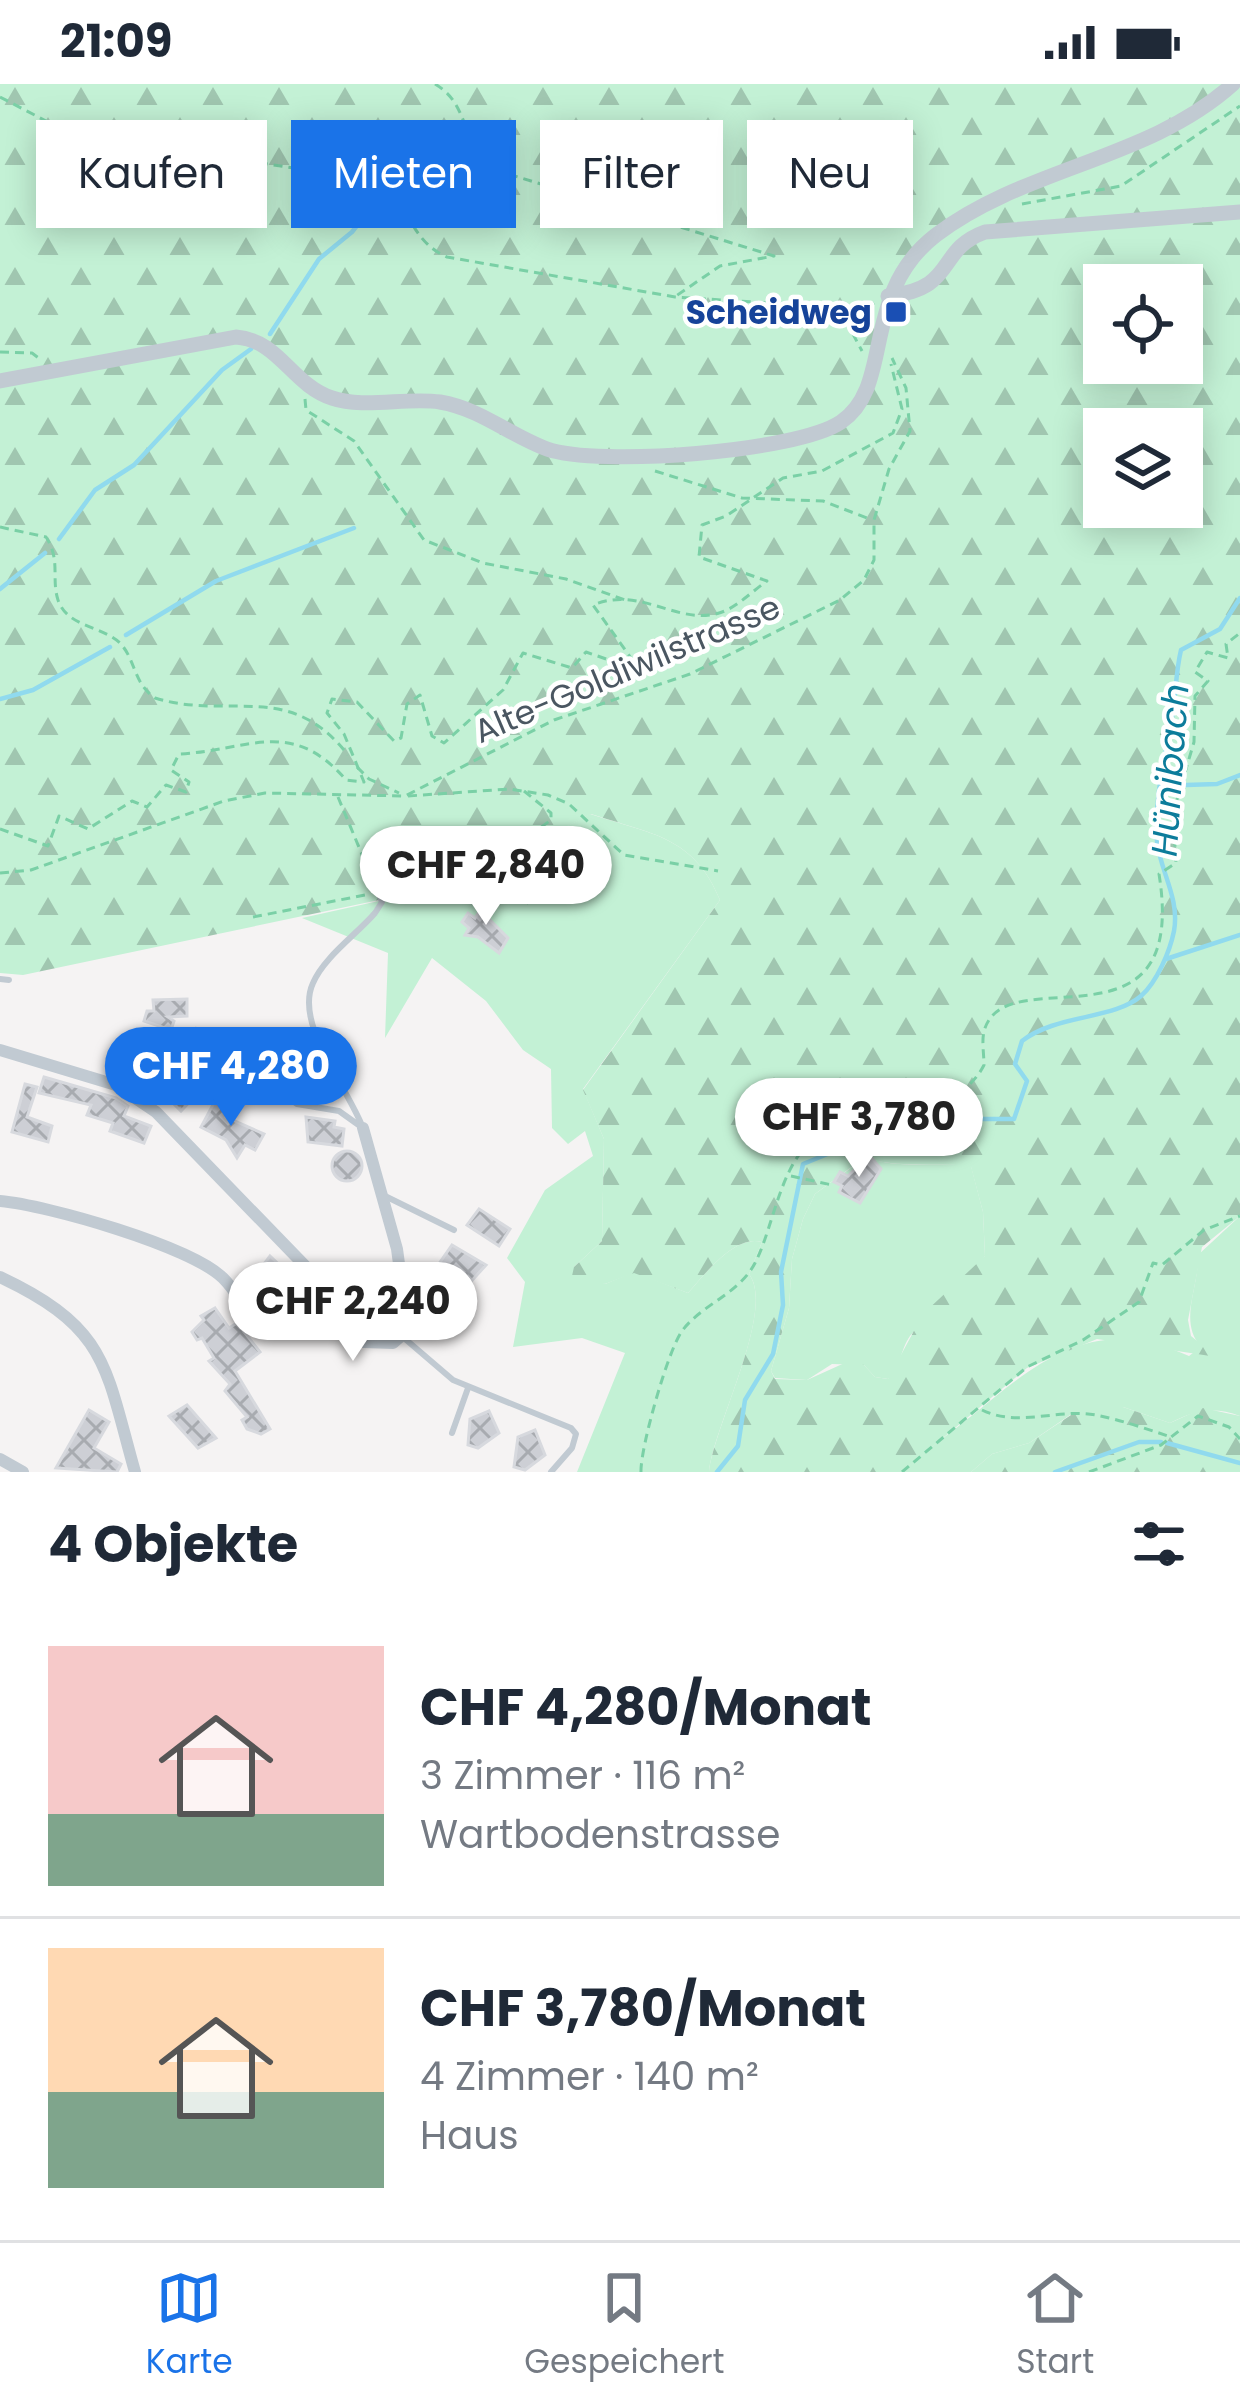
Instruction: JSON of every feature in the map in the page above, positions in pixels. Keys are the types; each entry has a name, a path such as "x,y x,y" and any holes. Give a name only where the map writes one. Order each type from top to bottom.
{"street":[{"path":"0,381 49,376 236,337 268,346 305,385 336,400 435,401 468,408 569,454 782,443 816,436 853,412 870,383 888,296 914,252 958,218 1016,185 1154,133 1233,84"},
{"path":"888,296 914,294 940,279 968,238 985,232 1240,212"},
{"path":"0,1050 98,1078 156,1112 309,1270 314,1309 364,1342 404,1338 397,1249 363,1128"},
{"path":"0,1201 56,1210 193,1259 222,1277 264,1330 292,1328 314,1309"},
{"path":"0,1277 36,1294 95,1344 135,1472"},
{"path":"0,1459 23,1472"}],"lane":[{"path":"363,1128 348,1088 318,1045 308,1002 317,976 375,913 382,902 379,894"},
{"path":"196,1030 297,1104 339,1112 363,1128"},
{"path":"385,1196 454,1230"},
{"path":"404,1338 432,1365 469,1388 571,1428 576,1434 572,1448 551,1472"},
{"path":"452,1433 469,1388"}],"path":[{"path":"434,84 457,100 467,140 479,156 502,172 774,256 720,266 675,298"},
{"path":"0,97 87,137 385,182 400,199 417,236 428,249 447,256 675,298 784,304 848,323 888,296"},
{"path":"1007,208 1121,186 1240,106"},
{"path":"305,385 306,410 354,441 424,540 483,563 677,613 724,612 767,580 700,556 702,525 727,516 783,478 821,471 893,433 902,409 880,325"},
{"name":"Alte-Goldiwilstrasse","path":"0,873 49,865 224,802 265,793 405,796 554,720 690,674 840,600 864,580 874,560 874,520 889,470 910,431 906,388 880,325"},
{"path":"0,352 32,353 44,362 49,376"},
{"path":"643,468 746,499 823,501 874,520"},
{"path":"0,527 46,537 55,550 57,598 64,611 118,642 134,677 155,698 239,702 300,714 319,723 369,779 405,796 523,790 568,804 624,855 718,871"},
{"path":"0,829 48,846 58,816 88,829 132,801 147,807 166,785 186,792 189,782 171,770 178,754 256,738 322,752 346,780 364,782 344,734 327,712 332,699 357,702 394,742 401,738 406,704 420,694 432,736 444,743 503,690 523,653 572,668 586,652 612,661 632,658 593,605 616,596 628,601"},
{"path":"641,1472 679,1335 749,1274 794,1158 828,1131 890,1121 978,1077 984,1065 986,1025 995,1014 1022,999 1072,1000 1125,988 1147,965 1163,927 1159,874 1176,863 1173,813 1194,742 1196,696 1208,681 1195,672 1207,652 1228,658 1226,644 1240,633"},
{"path":"523,790 551,814 551,820 504,854 501,866 532,908"},
{"path":"253,917 379,894 337,796"},
{"path":"790,1176 832,1185"},
{"path":"902,1472 1027,1367 1084,1340 1139,1302 1153,1263 1162,1265 1204,1230 1240,1216"},
{"path":"980,1409 1019,1419 1054,1413 1097,1415 1171,1437"},
{"path":"1089,1472 1171,1437 1202,1415 1229,1426 1240,1439"}],"green space":[{"path":"0,84 1240,84 1240,1216 1202,1247 1188,1320 1191,1336 1217,1357 1097,1339 1027,1368 902,1472 709,1472 750,1340 755,1291 749,1274 762,1242 731,1250 688,1293 634,1273 605,1284 572,1276 574,1267 602,1241 604,1139 583,1090 720,900 684,850 633,827 591,814 460,883 23,975 0,973","holes":["865,1157 890,1163 971,1167 983,1212 985,1256 923,1314 888,1379 875,1377 864,1365 849,1361 807,1380 775,1379 771,1371 789,1308 792,1259 803,1219 815,1194"]},
{"path":"590,814 651,833 684,850 720,900 583,1089 604,1139 602,1241 574,1267 605,1284 634,1272 688,1293 731,1250 762,1242 749,1274 755,1291 750,1340 709,1472 577,1472 625,1353 582,1338 513,1347 525,1282 507,1258 545,1190 593,1156 585,1131 568,1144 552,1128 551,1069 523,1050 486,1001 432,958 385,1038 388,953 302,918 460,883"},
{"path":"866,1157 891,1163 971,1166 983,1212 985,1256 910,1336 888,1379 875,1377 864,1365 832,1364 807,1380 775,1378 771,1371 789,1308 792,1259 803,1219 815,1194"},
{"path":"1240,1216 1240,1416 1205,1411 1170,1423 1123,1407 1073,1413 1029,1443 992,1454 971,1472 902,1472 1024,1375 1073,1348 1126,1339 1189,1356 1201,1347 1190,1315 1198,1255"},
{"path":"1086,1405 1123,1407 1170,1423 1203,1408 1240,1416 1240,1472 971,1472 992,1454 1029,1443"}],"building":[{"path":"488,898 496,903 487,917 508,938 499,953 478,937 465,935 469,928 462,922 468,913 475,918"},
{"path":"187,999 187,1016 168,1017 174,1021 171,1030 144,1021 147,1011 154,1011 153,1000"},
{"path":"135,1047 157,1054 158,1072 175,1079 180,1074 197,1094 181,1111 169,1099 173,1095 127,1073"},
{"path":"44,1077 116,1098 128,1106 124,1116 151,1126 144,1143 110,1131 113,1123 87,1115 91,1105 39,1093"},
{"path":"25,1084 37,1087 27,1117 52,1126 48,1142 12,1132"},
{"path":"216,1099 231,1107 226,1117 264,1134 255,1150 245,1145 237,1158 226,1140 201,1127"},
{"path":"306,1117 335,1121 334,1127 344,1129 342,1146 308,1142"},
{"path":"347,1151 358,1155 362,1166 358,1177 347,1181 336,1177 332,1166 336,1155"},
{"path":"869,1155 881,1169 860,1203 839,1192 842,1186 834,1182 840,1172 848,1176"},
{"path":"479,1209 510,1229 499,1246 467,1225"},
{"path":"452,1245 486,1265 456,1298 438,1286 431,1317 416,1313 420,1291"},
{"path":"270,1256 293,1278 284,1296 262,1282 258,1272"},
{"path":"215,1308 229,1328 237,1323 260,1352 235,1371 270,1429 261,1434 247,1429 242,1420 247,1417 225,1391 230,1384 209,1361 214,1358 202,1338 197,1340 192,1332 204,1320 201,1316"},
{"path":"187,1405 216,1438 198,1448 169,1416"},
{"path":"89,1410 109,1422 94,1448 121,1464 117,1472 56,1468"},
{"path":"489,1411 499,1433 478,1448 468,1445 470,1419"},
{"path":"535,1430 545,1455 525,1470 514,1467 518,1437"}],"waterway":[{"path":"270,334 319,259 355,228"},
{"path":"59,539 95,490 134,465 222,370 251,349"},
{"path":"126,635 216,581 354,528"},
{"path":"0,589 45,553"},
{"name":"Hünibach","path":"717,1472 738,1446 745,1400 773,1354 783,1305 781,1272 803,1164 852,1144 946,1132 966,1119 1014,1119 1027,1081 1015,1064 1022,1041 1051,1026 1129,1004 1157,975 1175,919 1156,826 1181,650 1220,629 1240,598"},
{"path":"0,699 33,690 110,647"},
{"path":"1186,785 1217,784 1240,775"},
{"path":"1166,959 1240,935"},
{"path":"1055,1472 1139,1442 1161,1442"},
{"path":"1167,1443 1240,1463"}],"place":[{"name":"Scheidweg","path":"896,312"}]}
